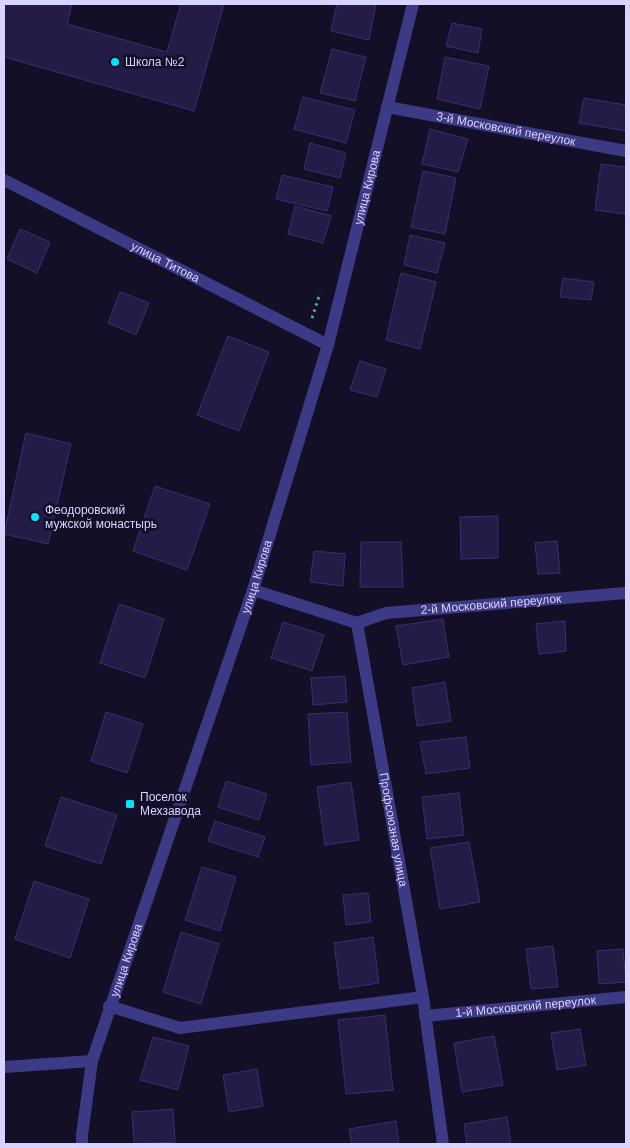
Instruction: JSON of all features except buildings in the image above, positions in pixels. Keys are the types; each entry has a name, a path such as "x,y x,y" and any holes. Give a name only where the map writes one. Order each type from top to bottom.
{"street":[{"name":"улица Кирова","path":"82,1144 92,1061 253,590 328,345 413,4"},
{"name":"3-й Московский переулок","path":"387,107 626,151"},
{"name":"улица Титова","path":"4,180 328,345"},
{"path":"253,590 357,623"},
{"name":"2-й Московский переулок","path":"357,623 386,613 626,594"},
{"name":"Профсоюзная улица","path":"357,623 424,996 425,1016 443,1144"},
{"path":"110,1006 180,1028 424,996"},
{"name":"1-й Московский переулок","path":"425,1016 626,997"},
{"path":"4,1067 92,1061"}],"path":[{"path":"311,322 322,284"}],"place":[{"name":"Школа №2","path":"115,62"},
{"name":"Феодоровский мужской монастырь","path":"35,517"},
{"name":"Поселок Мехзавода","path":"130,804"}]}
